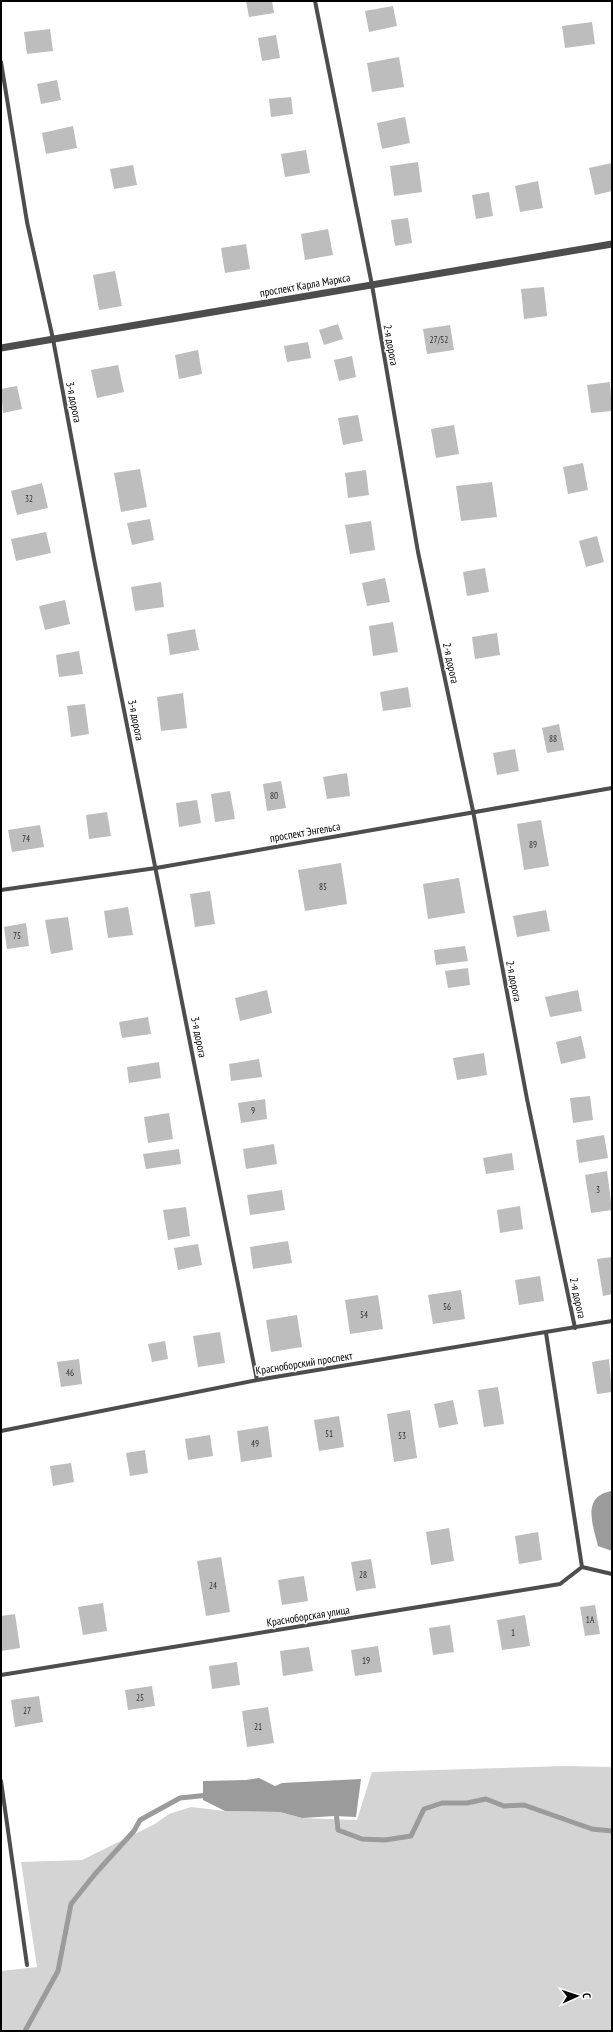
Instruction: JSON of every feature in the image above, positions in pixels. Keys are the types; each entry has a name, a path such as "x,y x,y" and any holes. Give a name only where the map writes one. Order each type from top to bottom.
{"street":[{"name":"2-я дорога","path":"315,1 372,285 418,552 473,811 527,1099 575,1328"},
{"name":"3-я дорога","path":"1,62 27,222 53,339 96,566 257,1380"},
{"name":"проспект Карла Маркса","path":"1,348 612,244"},
{"name":"проспект Энгельса","path":"1,890 156,868 473,811 612,788"},
{"name":"Красноборский проспект","path":"1,1431 257,1380 612,1321"},
{"path":"546,1333 582,1567 612,1574"},
{"name":"Красноборская улица","path":"1,1675 560,1584 582,1567"},
{"path":"1,1781 27,1965"}],"shaded area":[{"path":"612,1491 612,1551 598,1546 592,1521 592,1512 596,1499 602,1494"},
{"path":"565,1766 612,1767 612,2031 1,2031 1,1971 37,1967 21,1862 82,1860 155,1824 169,1814 191,1807 225,1811 280,1812 302,1818 357,1820 372,1772"},
{"path":"259,1778 275,1786 282,1783 361,1779 356,1817 335,1816 302,1818 280,1812 225,1811 203,1800 203,1781 246,1780"}],"building":[{"path":"246,1 272,1 274,13 249,17"},
{"path":"393,6 397,26 369,32 365,11"},
{"path":"592,22 595,44 565,48 562,26"},
{"path":"50,29 53,51 27,54 24,32"},
{"path":"276,35 280,58 262,61 258,38"},
{"path":"399,57 404,87 372,92 367,63"},
{"path":"57,80 61,100 41,104 37,84"},
{"path":"291,97 293,114 271,117 269,99"},
{"path":"405,117 410,143 382,149 377,123"},
{"path":"73,126 77,148 46,154 42,133"},
{"path":"306,150 310,173 285,177 281,154"},
{"path":"418,162 422,192 394,196 390,166"},
{"path":"612,163 612,191 595,195 589,168"},
{"path":"133,165 137,185 114,189 110,169"},
{"path":"538,181 543,208 520,212 515,186"},
{"path":"489,192 493,216 476,219 472,195"},
{"path":"408,218 412,243 395,246 391,220"},
{"path":"328,229 333,255 305,260 301,234"},
{"path":"246,244 250,269 225,273 221,248"},
{"path":"115,271 122,306 99,310 93,275"},
{"path":"544,287 547,316 524,319 521,289"},
{"path":"338,324 343,339 324,345 319,330"},
{"path":"450,325 454,350 427,354 423,329"},
{"path":"308,342 311,358 287,362 284,346"},
{"path":"198,350 202,374 179,379 175,355"},
{"path":"352,356 356,377 339,381 334,360"},
{"path":"118,365 124,392 97,398 91,370"},
{"path":"610,382 612,411 591,413 587,385"},
{"path":"17,386 22,409 3,413 1,389"},
{"path":"358,415 363,441 343,445 338,418"},
{"path":"454,425 459,454 436,458 431,429"},
{"path":"583,463 588,490 568,494 563,467"},
{"path":"140,469 147,507 121,512 114,473"},
{"path":"366,470 369,495 348,498 345,473"},
{"path":"492,482 497,517 461,521 456,486"},
{"path":"42,483 48,508 17,515 11,491"},
{"path":"150,519 154,540 132,545 127,523"},
{"path":"371,521 375,550 350,554 345,525"},
{"path":"46,532 51,553 16,561 11,539"},
{"path":"597,536 604,562 586,567 579,541"},
{"path":"485,568 489,592 467,596 463,572"},
{"path":"385,578 390,602 367,606 362,583"},
{"path":"161,582 164,607 135,611 131,587"},
{"path":"65,600 70,624 45,630 39,606"},
{"path":"393,622 398,652 373,656 369,626"},
{"path":"195,629 199,650 170,655 167,634"},
{"path":"497,633 500,655 475,659 472,637"},
{"path":"79,651 83,674 59,677 56,655"},
{"path":"408,687 411,707 383,711 380,692"},
{"path":"183,693 187,728 161,731 157,697"},
{"path":"85,704 89,734 71,737 67,706"},
{"path":"559,724 564,750 547,753 542,728"},
{"path":"515,749 519,771 497,775 493,753"},
{"path":"347,773 350,796 327,799 323,777"},
{"path":"281,781 286,808 267,811 263,784"},
{"path":"230,791 235,819 215,822 211,794"},
{"path":"197,800 201,823 179,827 176,803"},
{"path":"107,812 111,836 89,839 86,815"},
{"path":"541,820 549,866 524,870 517,824"},
{"path":"40,825 44,847 12,852 8,830"},
{"path":"341,863 347,904 305,911 298,870"},
{"path":"459,878 465,913 428,919 423,884"},
{"path":"210,891 215,924 195,927 190,894"},
{"path":"128,907 133,935 108,938 104,911"},
{"path":"546,910 550,931 517,937 513,916"},
{"path":"68,917 73,950 51,954 45,920"},
{"path":"26,923 29,946 7,949 4,927"},
{"path":"465,946 468,961 436,965 434,950"},
{"path":"468,968 470,985 448,988 445,971"},
{"path":"267,990 272,1013 240,1021 235,998"},
{"path":"578,990 582,1011 550,1017 545,997"},
{"path":"148,1017 151,1034 122,1038 119,1022"},
{"path":"581,1036 586,1058 561,1064 556,1042"},
{"path":"484,1053 487,1075 457,1080 453,1058"},
{"path":"259,1059 262,1077 231,1081 229,1064"},
{"path":"159,1062 161,1078 129,1083 127,1067"},
{"path":"590,1096 593,1120 573,1123 570,1098"},
{"path":"265,1099 267,1119 241,1123 238,1103"},
{"path":"169,1113 173,1139 148,1143 144,1117"},
{"path":"604,1135 608,1158 579,1163 576,1140"},
{"path":"274,1144 277,1164 246,1169 243,1149"},
{"path":"179,1149 181,1164 146,1169 143,1154"},
{"path":"512,1153 514,1170 486,1174 483,1158"},
{"path":"607,1171 612,1210 591,1213 585,1175"},
{"path":"282,1190 285,1210 250,1215 247,1195"},
{"path":"520,1206 523,1229 500,1233 497,1210"},
{"path":"186,1207 190,1236 168,1240 163,1210"},
{"path":"288,1241 292,1263 253,1269 250,1247"},
{"path":"198,1244 202,1265 178,1270 174,1248"},
{"path":"612,1257 612,1294 603,1296 597,1259"},
{"path":"540,1276 544,1301 519,1305 515,1280"},
{"path":"461,1290 465,1319 433,1324 428,1295"},
{"path":"378,1295 383,1329 350,1334 345,1300"},
{"path":"297,1315 302,1347 271,1352 266,1320"},
{"path":"220,1332 225,1363 198,1367 193,1336"},
{"path":"165,1341 168,1359 152,1362 148,1344"},
{"path":"79,1359 82,1384 61,1387 57,1362"},
{"path":"609,1359 612,1392 597,1394 592,1362"},
{"path":"498,1387 504,1424 484,1427 478,1390"},
{"path":"453,1400 458,1424 439,1428 434,1404"},
{"path":"410,1410 417,1458 394,1462 387,1414"},
{"path":"339,1416 344,1447 319,1451 314,1420"},
{"path":"268,1426 272,1457 241,1462 237,1431"},
{"path":"210,1435 213,1456 188,1460 185,1439"},
{"path":"145,1450 148,1473 130,1476 126,1453"},
{"path":"71,1463 74,1482 53,1486 50,1466"},
{"path":"449,1528 454,1561 431,1565 426,1532"},
{"path":"538,1532 542,1560 519,1564 515,1536"},
{"path":"221,1557 230,1612 206,1616 197,1561"},
{"path":"371,1559 376,1588 356,1591 351,1562"},
{"path":"304,1576 308,1601 282,1605 278,1580"},
{"path":"103,1603 107,1631 83,1635 78,1607"},
{"path":"595,1605 600,1634 585,1636 580,1607"},
{"path":"15,1614 20,1648 1,1651 1,1616"},
{"path":"525,1615 530,1646 502,1650 497,1620"},
{"path":"450,1625 454,1652 433,1655 429,1628"},
{"path":"378,1646 382,1672 355,1676 351,1650"},
{"path":"309,1647 313,1671 283,1676 280,1651"},
{"path":"237,1662 240,1685 212,1689 209,1666"},
{"path":"152,1686 155,1706 128,1710 125,1690"},
{"path":"39,1696 43,1722 15,1727 11,1700"},
{"path":"268,1707 274,1743 247,1747 242,1711"}],"waterway":[{"path":"25,2031 58,1971 71,1904 95,1874 134,1831 140,1820 180,1798 209,1795"},
{"path":"336,1811 338,1830 362,1839 385,1840 411,1836 424,1809 442,1803 467,1803 486,1799 504,1806 524,1805 592,1829 612,1831"}]}
